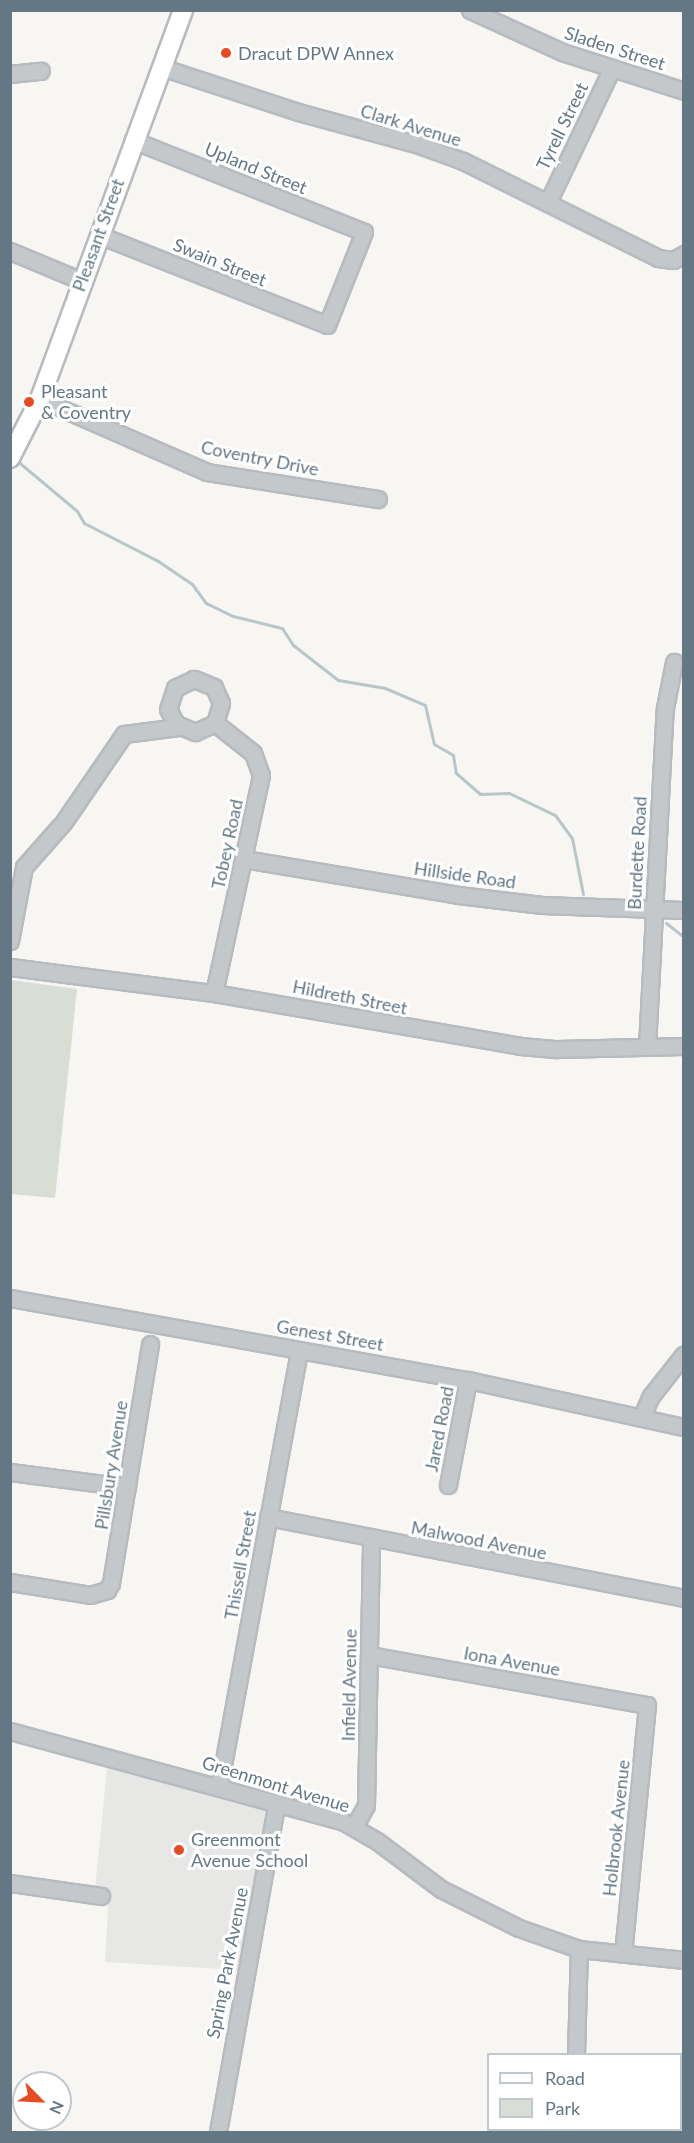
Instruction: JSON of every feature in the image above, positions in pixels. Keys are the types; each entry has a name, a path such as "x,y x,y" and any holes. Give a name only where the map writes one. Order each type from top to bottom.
{"main road":[{"name":"Pleasant Street","path":"12,455 40,399 133,140 183,10"}],"street":[{"name":"Sladen Street","path":"470,10 562,52 684,91"},
{"name":"Clark Avenue","path":"160,67 298,112 416,144 463,161 658,258 678,257"},
{"name":"Tyrell Street","path":"548,202 612,68"},
{"path":"10,74 41,71"},
{"name":"Upland Street","path":"133,140 364,232 327,325"},
{"name":"Swain Street","path":"99,235 327,325"},
{"path":"10,251 82,280"},
{"name":"Coventry Drive","path":"40,399 207,472 378,499"},
{"name":"Burdette Road","path":"646,1047 665,708 674,662"},
{"path":"10,941 24,867 62,824 124,734 179,727 200,732 214,723 220,711 219,694 207,682 189,680 174,688 169,700 169,713 179,727"},
{"name":"Tobey Road","path":"214,723 244,744 259,764 259,789 214,993"},
{"name":"Hillside Road","path":"244,859 458,896 542,905 684,910"},
{"name":"Hildreth Street","path":"10,967 214,993 520,1046 684,1046"},
{"name":"Genest Street","path":"10,1298 468,1380 684,1427"},
{"name":"Pillsbury Avenue","path":"10,1582 90,1595 106,1590 114,1575 150,1344"},
{"name":"Thissell Street","path":"219,1787 299,1350"},
{"path":"641,1418 651,1396 684,1354"},
{"name":"Jared Road","path":"448,1485 468,1380"},
{"path":"10,1472 127,1487"},
{"name":"Malwood Avenue","path":"268,1517 371,1539 684,1598"},
{"name":"Infield Avenue","path":"354,1827 366,1805 371,1539"},
{"name":"Iona Avenue","path":"369,1655 647,1705"},
{"name":"Holbrook Avenue","path":"623,1954 647,1705"},
{"name":"Greenmont Avenue","path":"10,1731 277,1802 354,1827 441,1890 519,1928 579,1949 684,1960"},
{"name":"Spring Park Avenue","path":"218,2133 277,1802"},
{"path":"10,1883 101,1896"},
{"path":"576,2053 579,1949"}],"shaded area":[{"name":"Greenmont Avenue School","path":"107,1768 266,1811 238,1970 105,1962 109,1891 95,1889"}],"green space":[{"path":"11,980 77,989 55,1198 11,1194"}],"waterway":[{"path":"15,459 77,511 84,523 158,561 192,584 206,603 233,616 282,628 293,645 338,680 385,688 425,705 434,744 453,755 456,773 480,794 509,793 555,815 572,838 583,894"},
{"path":"666,923 684,937"}],"place":[{"name":"Dracut DPW Annex","path":"226,53"},
{"name":"Pleasant & Coventry","path":"29,402"},
{"name":"Greenmont Avenue School","path":"179,1850"}]}
